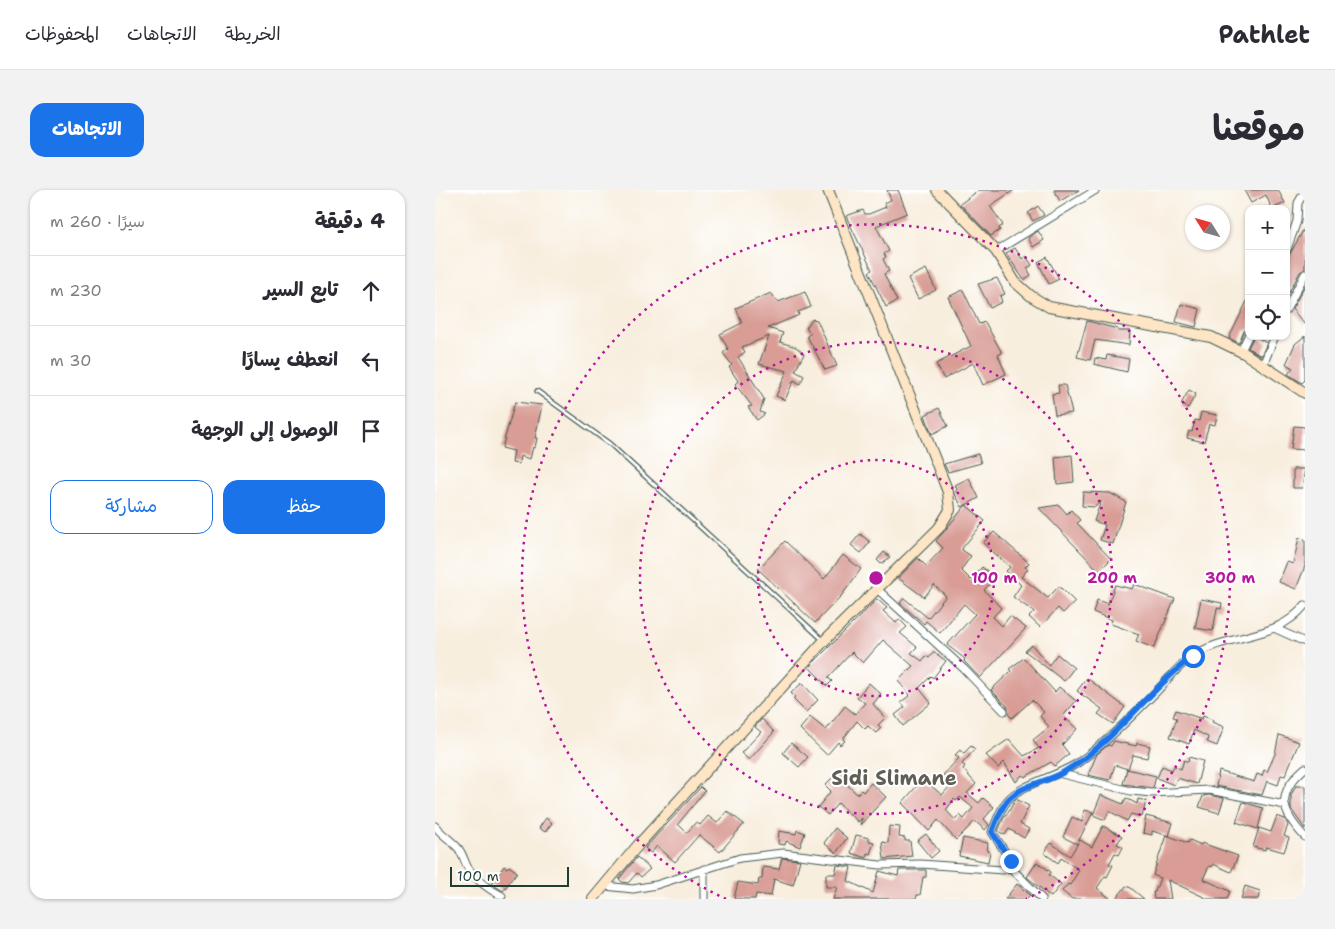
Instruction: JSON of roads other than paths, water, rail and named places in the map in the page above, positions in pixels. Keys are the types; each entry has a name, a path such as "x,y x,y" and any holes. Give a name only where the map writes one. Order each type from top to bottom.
{"main road":[{"path":"593,899 639,844 824,641 939,528 950,510 948,492 829,192 841,190"},
{"path":"937,190 996,251 1015,282 1031,296 1049,307 1211,337 1241,351 1304,390"}],"street":[{"path":"996,251 1096,190"},
{"path":"1287,250 1297,221 1298,203 1305,191"},
{"path":"1290,302 1305,274"},
{"path":"1241,351 1246,340"},
{"path":"1263,365 1273,340"},
{"path":"876,588 964,669 1004,711"},
{"path":"1010,868 1011,861 992,832 1007,801 1022,789 1062,774 1117,730 1179,667 1193,656 1233,638 1276,629 1287,622 1305,605"},
{"path":"1276,629 1305,642"},
{"path":"1305,768 1291,780 1285,805 1287,816 1305,837"},
{"path":"1062,774 1131,791 1151,793 1209,790 1285,805"},
{"path":"435,826 443,837 455,845 463,854 468,868 493,892 501,896"},
{"path":"605,886 633,889 656,885 740,858 783,853 880,865 921,864 1003,870 1010,868"},
{"path":"1010,868 1042,899"},
{"path":"704,870 704,899"}],"lane":[{"path":"537,391 610,444 824,641"}],"district":[{"name":"Sidi Slimane","path":"894,778"}]}
